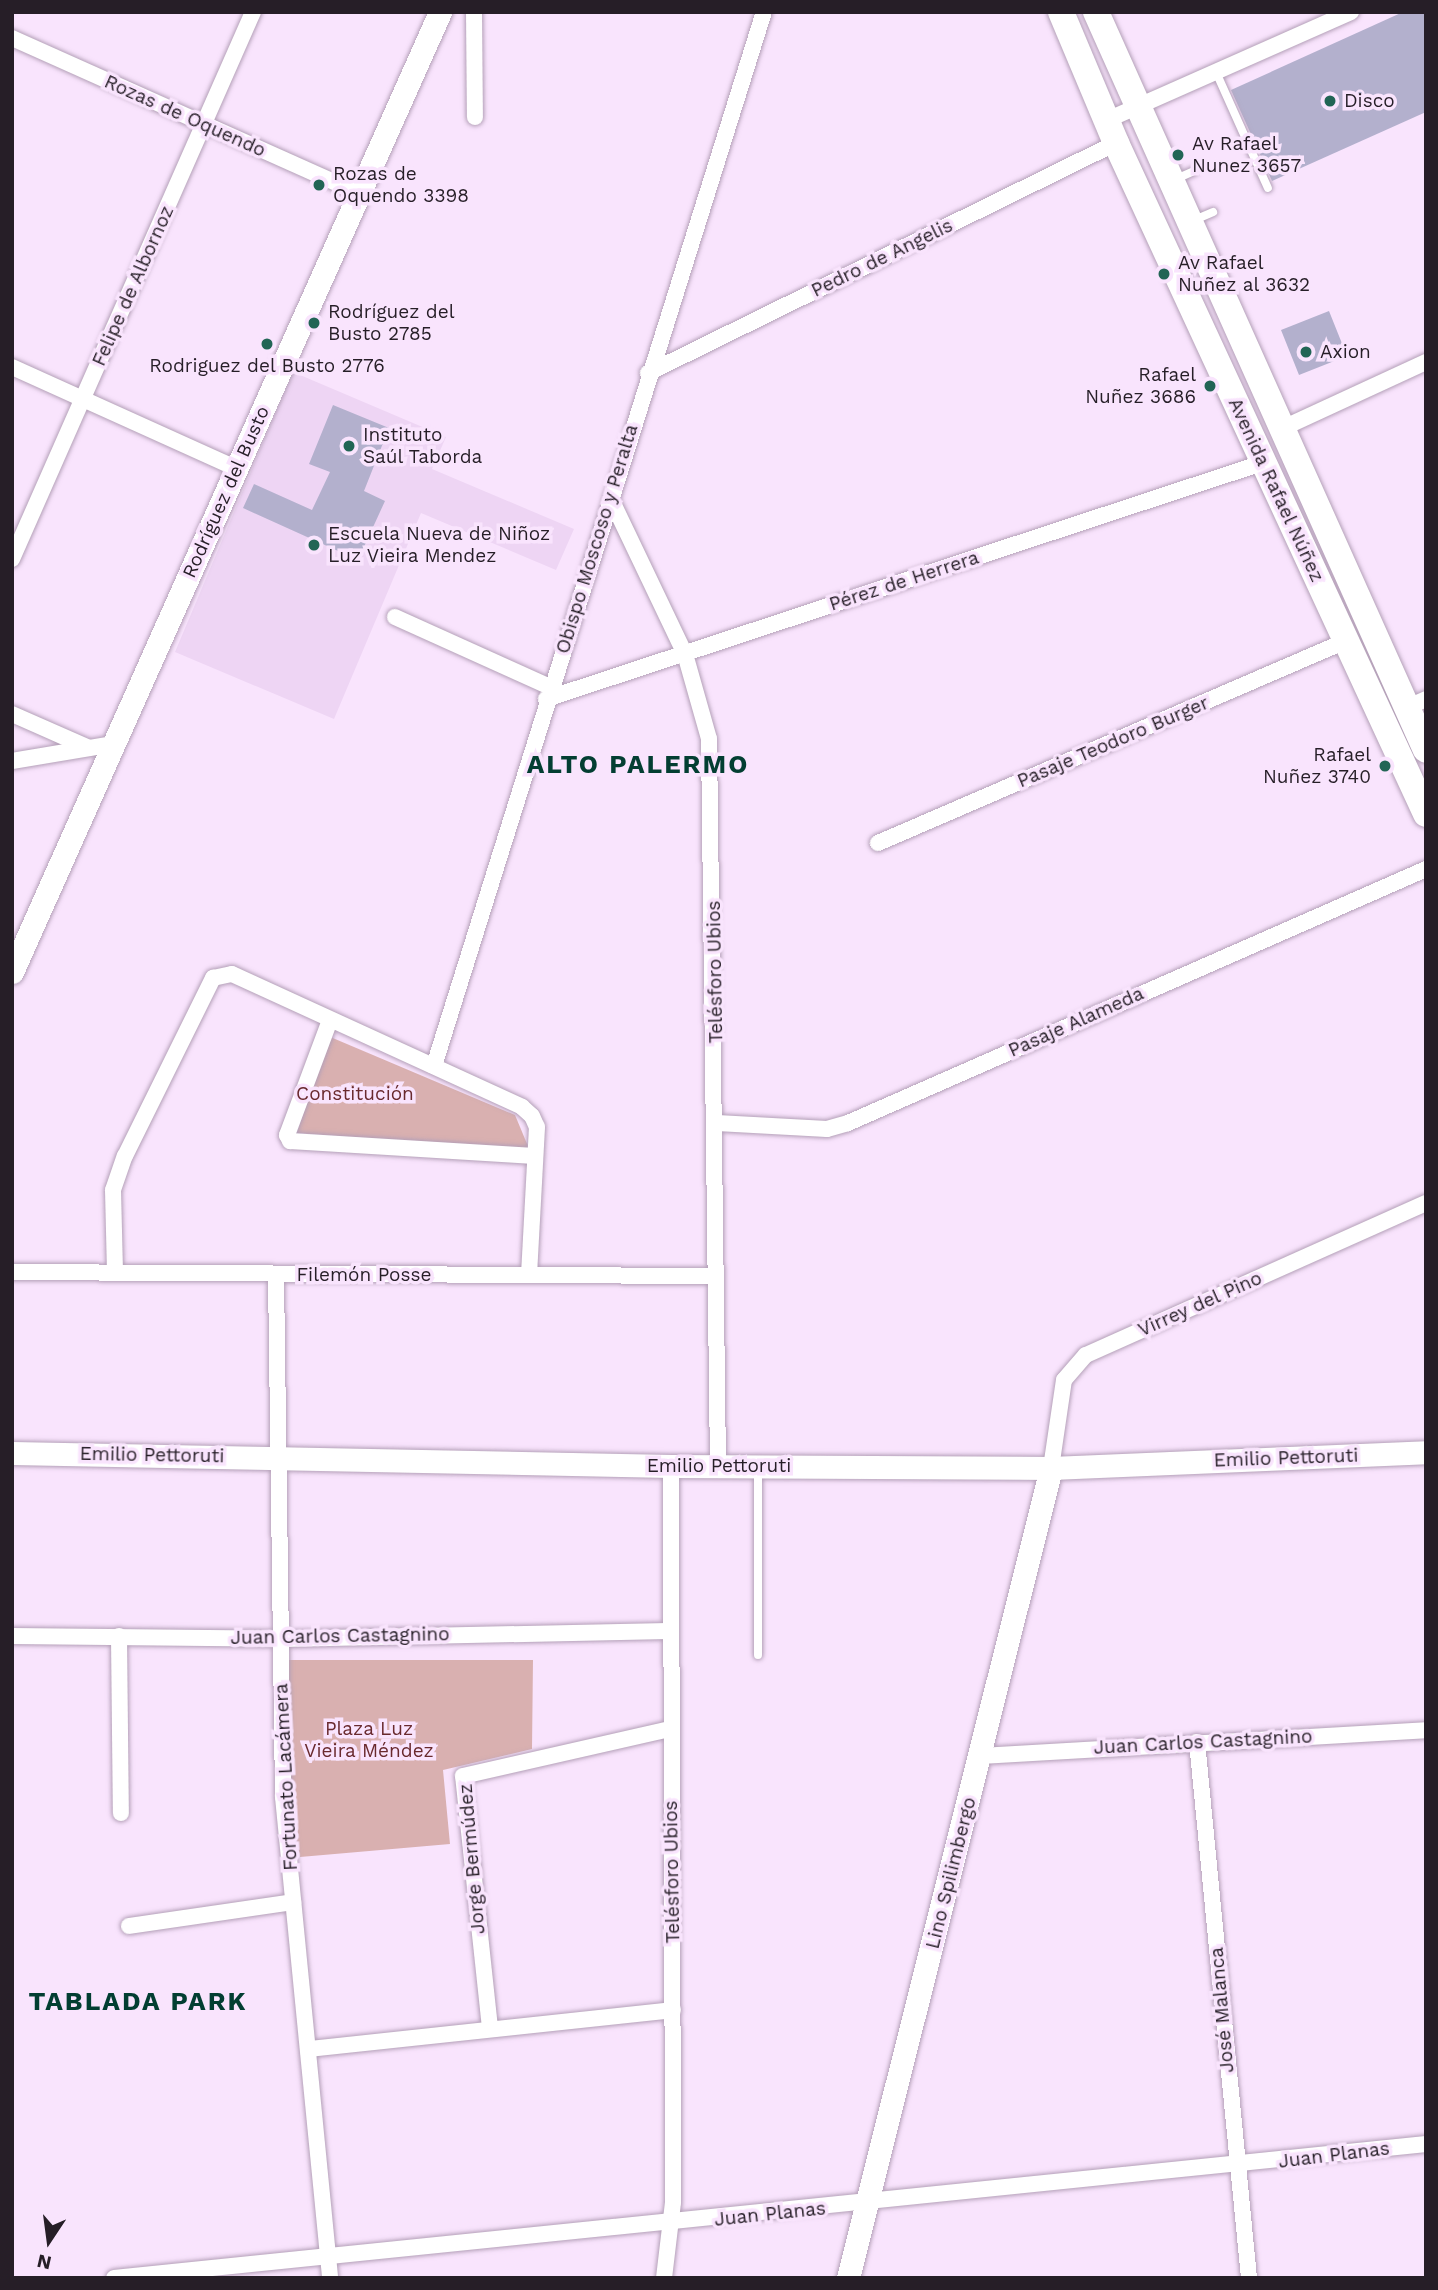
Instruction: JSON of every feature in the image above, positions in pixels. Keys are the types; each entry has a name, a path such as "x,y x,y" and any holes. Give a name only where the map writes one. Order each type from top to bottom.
{"main road":[{"name":"Rodríguez del Busto","path":"12,972 440,12"},
{"name":"Avenida Rafael Núñez","path":"1061,12 1112,132 1262,463 1348,640 1426,814"},
{"name":"Avenida Rafael Núñez","path":"1096,12 1138,108 1182,176 1201,217 1281,429 1416,703 1426,750"},
{"name":"Emilio Pettoruti","path":"12,1453 671,1466 1051,1468 1426,1452"},
{"name":"Lino Spilimbergo","path":"848,2278 869,2203 1051,1468"}],"street":[{"name":"Felipe de Albornoz","path":"12,559 253,12"},
{"path":"474,12 475,117"},
{"name":"Obispo Moscoso y Peralta","path":"434,1066 648,373 764,12"},
{"name":"Pedro de Angelis","path":"648,373 1112,132 1138,108 1351,12"},
{"name":"Rozas de Oquendo","path":"12,38 358,193"},
{"path":"1281,429 1426,362"},
{"path":"12,367 236,468"},
{"name":"Pérez de Herrera","path":"548,693 685,653 1262,463"},
{"name":"Telésforo Ubios","path":"611,499 685,653 702,704 712,778 718,1466"},
{"path":"395,617 548,693"},
{"name":"Pasaje Teodoro Burger","path":"878,843 1348,640"},
{"path":"12,714 89,748"},
{"path":"12,761 114,744"},
{"name":"Pasaje Alameda","path":"717,1123 827,1129 848,1123 1426,869"},
{"path":"115,1272 113,1190 121,1167 213,978 232,974 522,1107 537,1126 529,1275"},
{"path":"330,1020 287,1135 290,1141 536,1156"},
{"name":"Virrey del Pino","path":"1051,1468 1064,1380 1086,1355 1426,1203"},
{"name":"Filemón Posse","path":"12,1272 716,1276"},
{"name":"Fortunato Lacámera","path":"276,1275 275,1458 283,1797 330,2278"},
{"name":"Telésforo Ubios","path":"664,2278 668,2225 673,2202 668,1631 671,1466"},
{"name":"Juan Carlos Castagnino","path":"12,1636 281,1639 668,1631"},
{"path":"119,1636 121,1813"},
{"name":"Jorge Bermúdez","path":"491,2028 463,1776 670,1729"},
{"name":"Juan Carlos Castagnino","path":"980,1756 1426,1730"},
{"name":"José Malanca","path":"1197,1742 1249,2278"},
{"path":"129,1926 293,1902"},
{"path":"309,2049 673,2010"},
{"name":"Juan Planas","path":"114,2278 327,2255 668,2225 1426,2144"}],"lane":[{"path":"1216,72 1268,188"},
{"path":"758,1466 758,1655"}],"shaded area":[{"name":"Escuela Nueva de Niñoz Luz Vieira Mendez","path":"293,372 446,437 432,469 574,529 556,570 421,513 334,719 175,652"}],"green space":[{"name":"Constitución","path":"328,1036 515,1115 530,1151 297,1133"},
{"name":"Plaza Luz Vieira Méndez","path":"288,1660 533,1660 532,1749 443,1770 450,1844 300,1857 292,1815"}],"building":[{"name":"Disco","path":"1403,12 1426,12 1426,112 1272,181 1231,90"},
{"path":"1329,311 1347,356 1299,375 1281,330"},
{"path":"333,405 389,428 364,491 385,501 358,560 243,508 254,484 312,510 330,472 309,464"}],"place":[{"name":"Disco","path":"1330,101"},
{"name":"Av Rafael Nunez 3657","path":"1178,155"},
{"name":"Rozas de Oquendo 3398","path":"319,185"},
{"name":"Av Rafael Nuñez al 3632","path":"1164,274"},
{"name":"Rodríguez del Busto 2785","path":"314,323"},
{"name":"Rodriguez del Busto 2776","path":"267,344"},
{"name":"Axion","path":"1306,352"},
{"name":"Rafael Nuñez 3686","path":"1210,386"},
{"name":"Instituto Saúl Taborda","path":"349,446"},
{"name":"Escuela Nueva de Niñoz Luz Vieira Mendez","path":"314,545"},
{"name":"Rafael Nuñez 3740","path":"1385,766"}],"district":[{"name":"ALTO PALERMO","path":"638,765"},
{"name":"TABLADA PARK","path":"138,2002"}]}
